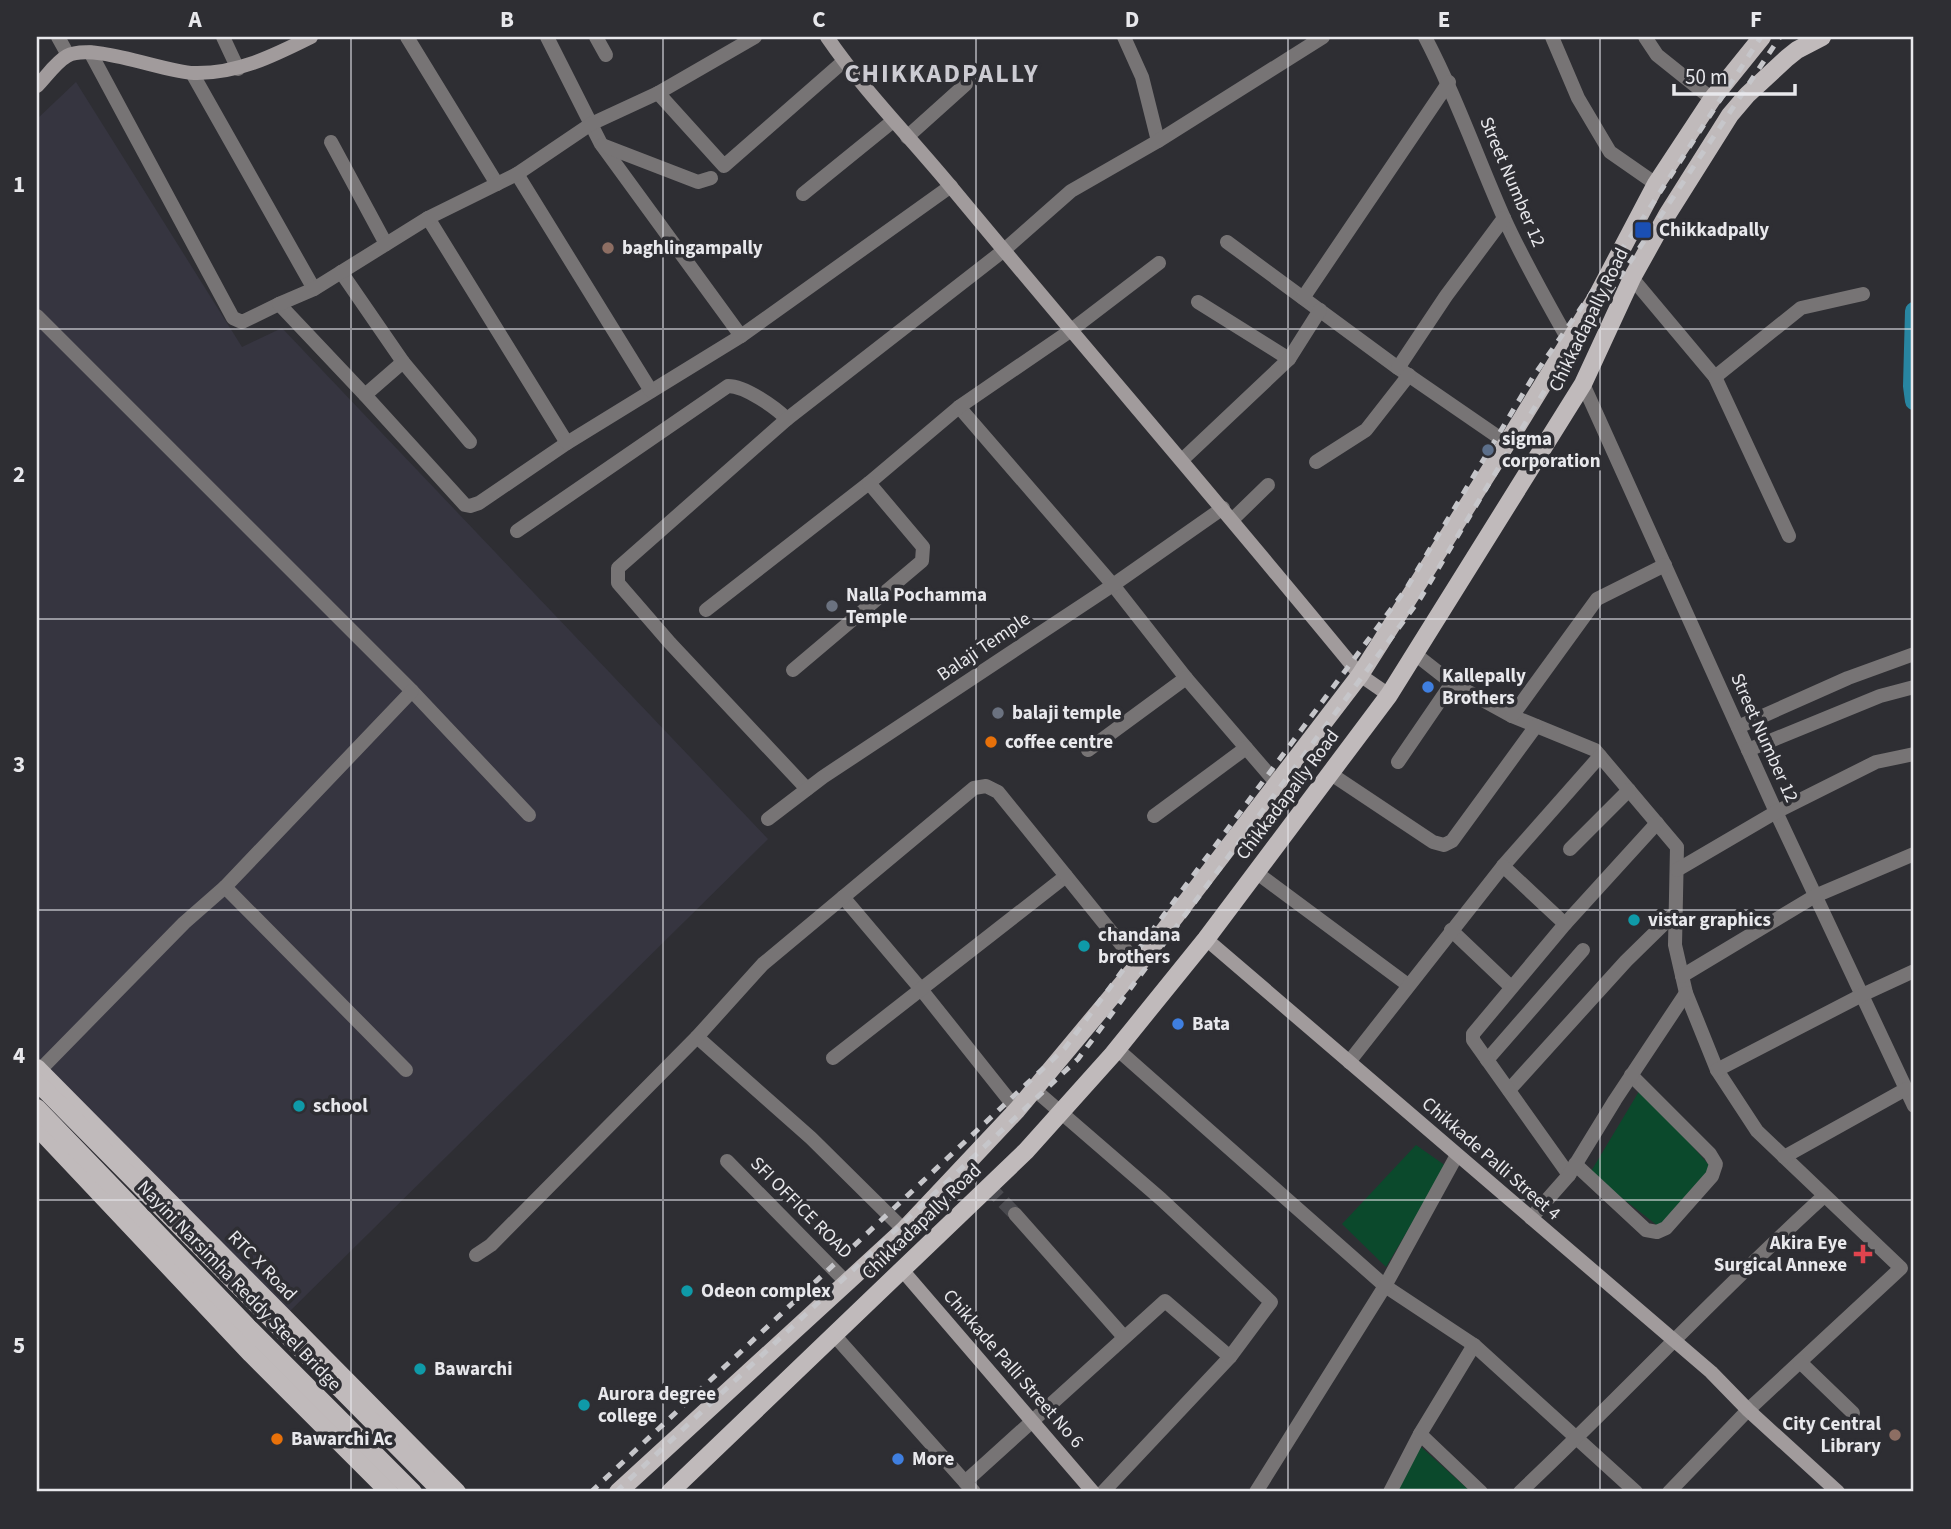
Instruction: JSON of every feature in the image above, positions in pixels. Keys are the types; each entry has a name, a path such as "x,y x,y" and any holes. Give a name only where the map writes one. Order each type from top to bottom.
{"main road":[{"name":"Chikkadapally Road","path":"618,1492 904,1230 1035,1090 1138,965 1360,676 1596,298 1656,184 1712,99 1762,37"},
{"name":"Chikkadapally Road","path":"670,1492 1026,1151 1117,1049 1206,939 1389,695 1583,384 1632,278 1667,215 1730,116 1797,43 1822,37"},
{"name":"RTC X Road","path":"37,1074 457,1492"},
{"name":"Nayini Narsimha Reddy Steel Bridge","path":"37,1074 442,1492"},
{"name":"Nayini Narsimha Reddy Steel Bridge","path":"37,1108 250,1329 413,1492"},
{"path":"37,1127 251,1354 387,1490 423,1457"},
{"path":"712,1408 734,1432"}],"street":[{"path":"58,37 68,55"},
{"path":"82,37 233,318 242,321 314,289 428,218 517,174 591,124 658,93 755,37"},
{"path":"223,37 239,69"},
{"path":"37,86 68,55 90,52 192,73 239,69 311,37"},
{"path":"407,37 497,184"},
{"path":"547,37 601,144 741,336"},
{"path":"596,37 606,55"},
{"path":"827,37 893,121 1228,514 1360,676 1389,695"},
{"path":"1124,37 1142,77 1158,142"},
{"path":"807,789 670,643 618,583 618,568 787,419 1003,251 1071,191 1158,142 1323,37"},
{"name":"Street Number 12","path":"1425,37 1449,82 1504,218 1569,341"},
{"path":"1552,37 1578,98 1611,152 1656,184"},
{"path":"1645,37 1657,55 1712,99"},
{"path":"658,93 724,166 844,61"},
{"path":"192,73 314,289"},
{"path":"1303,298 1449,82"},
{"path":"907,137 966,84"},
{"path":"803,194 893,121"},
{"path":"331,142 386,244"},
{"path":"601,144 698,182 711,178"},
{"path":"517,174 652,391"},
{"path":"279,304 465,505 470,506 479,503 567,443 741,336 951,186"},
{"path":"428,218 567,443"},
{"path":"1316,462 1366,430 1404,372 1446,296 1504,218"},
{"path":"1227,242 1404,372 1507,443"},
{"path":"706,610 869,483 959,407 1070,331 1159,263"},
{"path":"341,272 403,362 470,442"},
{"path":"1632,278 1715,377 1789,536"},
{"path":"1715,377 1801,308 1863,294"},
{"path":"1198,302 1289,359"},
{"path":"1182,460 1289,359 1320,310"},
{"path":"37,316 412,691 529,815"},
{"path":"365,395 403,362"},
{"name":"Street Number 12","path":"1583,384 1815,897 1911,1097"},
{"path":"517,531 728,386 736,386 787,419"},
{"path":"959,407 1113,585 1186,678 1278,785"},
{"path":"793,670 922,561 923,547 869,483"},
{"name":"Balaji Temple","path":"768,819 807,789 1113,585 1228,514 1268,485"},
{"path":"1512,716 1597,599 1665,565"},
{"path":"1415,654 1452,682 1512,716 1595,750 1677,847 1675,945 1686,993 1717,1070 1757,1131 1900,1268 1748,1410 1669,1492"},
{"path":"1738,727 1848,678 1914,654"},
{"path":"1088,750 1186,678"},
{"path":"1398,762 1452,682"},
{"path":"1748,750 1880,696 1914,687"},
{"path":"37,1074 184,923 225,887 412,691"},
{"path":"1331,774 1433,842 1444,845 1452,841 1536,726"},
{"path":"1154,816 1246,748"},
{"path":"1677,870 1776,811 1876,762 1914,754"},
{"path":"1349,1062 1503,866 1600,756"},
{"path":"476,1255 491,1245 697,1037 763,964 974,788 986,786 998,792 1138,965"},
{"path":"1570,849 1629,790"},
{"path":"1631,1075 1710,1154 1716,1164 1712,1176 1666,1228 1657,1232 1646,1230 1572,1169 1473,1040 1474,1034 1511,987 1657,823"},
{"path":"1682,975 1815,897 1914,854"},
{"path":"1503,866 1565,924"},
{"path":"1257,873 1408,985"},
{"path":"833,1058 1066,876"},
{"path":"225,887 406,1070"},
{"path":"843,897 1017,1110"},
{"path":"1509,1090 1626,961 1674,914"},
{"path":"1451,930 1511,987"},
{"name":"Chikkade Palli Street 4","path":"1206,939 1711,1372 1748,1410 1838,1492"},
{"path":"1488,1060 1583,950"},
{"path":"1717,1070 1914,971"},
{"path":"1531,1218 1572,1169 1686,993"},
{"path":"697,1037 811,1138 904,1230"},
{"path":"1117,1049 1385,1286 1474,1345 1636,1492"},
{"path":"1035,1090 1161,1199 1271,1302 1230,1357 1103,1492"},
{"path":"1784,1157 1911,1097"},
{"path":"1256,1492 1385,1286 1457,1155"},
{"name":"SFI OFFICE ROAD","path":"727,1161 847,1283"},
{"path":"1520,1492 1577,1438 1672,1340 1824,1196"},
{"path":"1015,1214 1124,1337"},
{"name":"Chikkade Palli Street No 6","path":"903,1271 1093,1492"},
{"path":"835,1336 969,1487 1031,1419 1164,1301 1230,1357"},
{"path":"1390,1492 1420,1434 1474,1345"},
{"path":"1800,1362 1853,1413"},
{"path":"1420,1434 1480,1492"}],"shaded area":[{"path":"76,82 242,347 282,328 768,839 287,1314 37,1058 37,119"}],"green space":[{"path":"1641,1088 1717,1174 1658,1226 1590,1173"},
{"path":"1416,1145 1446,1166 1386,1267 1342,1224"},
{"path":"1419,1445 1471,1492 1393,1492"}],"waterway":[{"path":"1914,311 1914,401"}],"tunnel":[{"path":"989,1187 1015,1214"}],"railway":[{"path":"591,1492 1065,1048 1406,589 1533,377 1638,226 1761,37"},
{"path":"616,1492 1078,1059 1420,599 1548,385 1780,37"}],"place":[{"name":"Chikkadpally","path":"1643,230"},
{"name":"baghlingampally","path":"608,248"},
{"name":"sigma corporation","path":"1488,450"},
{"name":"Nalla Pochamma Temple","path":"832,606"},
{"name":"Kallepally Brothers","path":"1428,687"},
{"name":"balaji temple","path":"998,713"},
{"name":"coffee centre","path":"991,742"},
{"name":"vistar graphics","path":"1634,920"},
{"name":"chandana brothers","path":"1084,946"},
{"name":"Bata","path":"1178,1024"},
{"name":"school","path":"299,1106"},
{"name":"Akira Eye Surgical Annexe","path":"1863,1254"},
{"name":"Odeon complex","path":"687,1291"},
{"name":"Bawarchi","path":"420,1369"},
{"name":"Aurora degree college","path":"584,1405"},
{"name":"City Central Library","path":"1895,1435"},
{"name":"Bawarchi Ac","path":"277,1439"},
{"name":"More","path":"898,1459"}],"district":[{"name":"CHIKKADPALLY","path":"942,73"}]}
